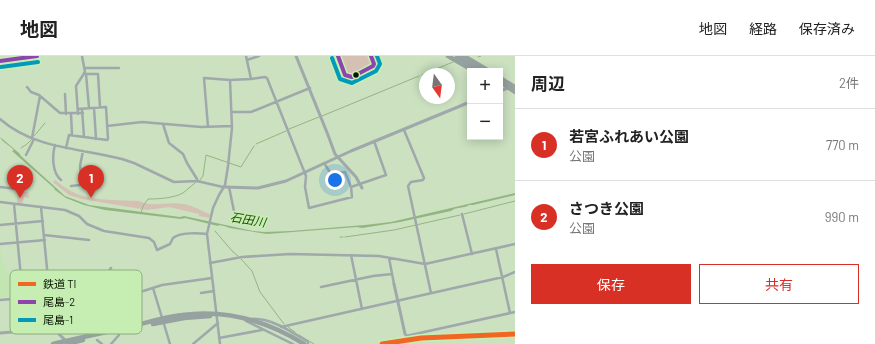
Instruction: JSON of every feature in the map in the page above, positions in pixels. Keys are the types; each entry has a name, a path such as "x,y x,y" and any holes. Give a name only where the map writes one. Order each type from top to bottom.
{"highway":[{"path":"448,56 469,68"},
{"path":"457,56 477,68"},
{"path":"464,56 485,68"},
{"path":"471,56 486,68"},
{"path":"509,87 515,93"},
{"path":"142,325 187,314 217,315 247,320 278,329 296,342 304,344"},
{"path":"142,323 162,320"},
{"path":"68,343 102,334"},
{"path":"53,344 68,343 106,334"}],"main road":[{"path":"0,61 37,56"}],"street":[{"path":"82,56 89,108"},
{"path":"251,79 247,58 259,56"},
{"path":"296,56 337,157 352,172 362,188"},
{"path":"84,68 119,68"},
{"path":"85,74 98,74 100,108"},
{"path":"78,114 76,86 85,74"},
{"path":"208,127 204,78 230,80 266,77 307,179 305,189 308,208 352,197 351,187 345,172 332,174 324,163"},
{"path":"220,344 207,234 210,219 219,195 224,187 228,163 232,126 230,80"},
{"path":"27,87 32,93 40,96 59,112 66,114 83,113"},
{"path":"231,112 251,112 310,88"},
{"path":"65,94 66,114"},
{"path":"26,155 33,139 40,96"},
{"path":"0,119 10,129 33,139 55,146 122,159 174,182 197,181 224,187 258,188 286,181 337,157 467,103"},
{"path":"94,108 96,139"},
{"path":"72,135 108,140 106,108 78,109"},
{"path":"82,109 84,137"},
{"path":"66,148 69,136 72,135 71,114"},
{"path":"107,126 136,122 208,127 232,126"},
{"path":"163,124 169,144 183,154 197,181"},
{"path":"404,130 424,178 423,180 412,182 408,185 417,221 431,293"},
{"path":"351,187 386,175 374,142"},
{"path":"55,146 53,154 56,176 61,180"},
{"path":"71,186 80,186 80,166 83,151"},
{"path":"0,187 17,189"},
{"path":"229,187 235,216"},
{"path":"0,202 70,212 79,216 87,224 104,231 149,238 154,242 157,250 170,244 172,239 176,237 190,233 207,234"},
{"path":"14,204 20,270"},
{"path":"41,207 48,270"},
{"path":"462,214 472,254"},
{"path":"0,225 43,221"},
{"path":"44,235 89,240"},
{"path":"0,244 45,240"},
{"path":"210,263 257,255 290,254 379,256 425,264 515,244"},
{"path":"496,249 510,313"},
{"path":"351,255 362,309"},
{"path":"389,258 408,344"},
{"path":"281,327 503,277 515,272"},
{"path":"321,287 373,276 392,274"},
{"path":"142,291 169,283 212,278"},
{"path":"153,288 170,344"},
{"path":"201,293 214,291"},
{"path":"0,300 10,299"},
{"path":"406,335 515,312"},
{"path":"247,320 260,319 281,327 308,342 308,344"},
{"path":"247,320 249,324 296,342"},
{"path":"193,344 218,323"},
{"path":"219,338 262,329"},
{"path":"0,333 10,332"},
{"path":"58,334 68,343"},
{"path":"111,344 119,334"},
{"path":"97,340 102,344"}],"shaded area":[{"path":"339,56 370,56 372,65 359,73 349,75 346,73"},
{"path":"0,137 65,196 89,205 180,217 184,216 253,231 291,231 391,222 515,193 515,195 400,222 362,228 357,227 267,234 218,226 185,218 181,219 105,210 84,205 66,198 55,190 12,151 14,150"},
{"path":"55,180 69,190 86,197 139,201 149,204 178,203 210,214 209,218 199,216 199,214 169,207 147,210 82,199 69,195 53,182"},
{"path":"18,191 28,192 29,198 24,197 22,204 17,204"},
{"path":"0,244 2,259 10,279 10,296 0,297"},
{"path":"515,333 515,335 438,338 390,344 376,344 426,337"}],"waterway":[{"path":"439,68 453,62"},
{"path":"322,116 419,76"},
{"path":"289,129 319,117"},
{"path":"34,136 45,123"},
{"path":"256,144 286,131"},
{"path":"21,148 32,139"},
{"path":"200,180 203,176 206,155 241,167 254,146"},
{"path":"141,213 143,206 148,199 166,198 179,195 195,183"},
{"path":"464,214 515,201"},
{"path":"345,237 394,230 460,215"},
{"path":"215,231 238,256"},
{"path":"241,259 252,271 260,292 284,324"},
{"path":"288,327 295,332"},
{"path":"299,335 314,344"}],"rail line":[{"name":"TI","path":"382,344 421,338 515,334"}],"transit line":[{"name":"尾島-2","path":"0,61 37,56"},
{"name":"尾島-2","path":"338,56 345,75 352,77 373,66 374,64 371,56"},
{"name":"尾島-1","path":"332,58 340,79 352,83 376,71 380,64 377,56"},
{"name":"尾島-1","path":"1,67 38,62"}],"place":[{"name":"さつき公園","path":"20,198"},
{"name":"若宮ふれあい公園","path":"91,198"}],"water label":[{"name":"石田川","path":"248,219"}]}
